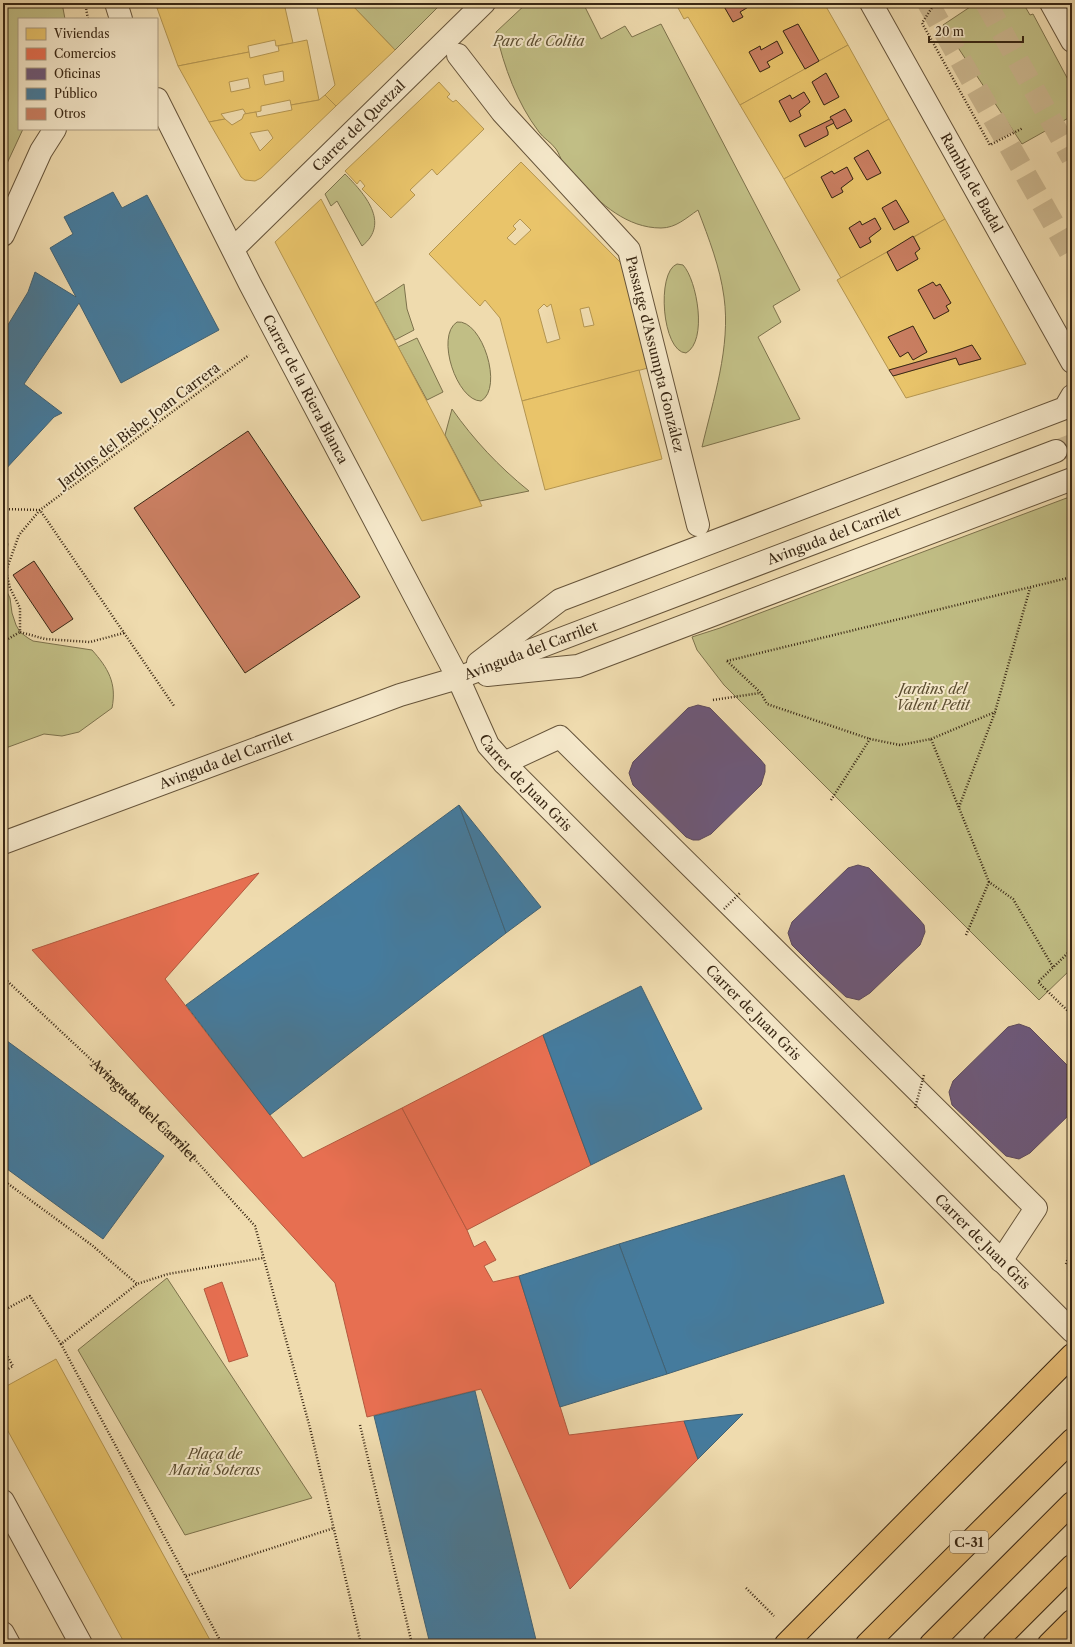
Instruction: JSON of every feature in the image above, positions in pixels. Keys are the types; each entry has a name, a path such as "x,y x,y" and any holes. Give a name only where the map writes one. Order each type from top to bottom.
{"main road":[{"path":"786,1644 1072,1355"},
{"name":"C-31","path":"867,1644 1072,1440"},
{"path":"931,1644 1072,1503"},
{"path":"994,1644 1072,1566"},
{"path":"1049,1644 1072,1621"}],"street":[{"path":"116,3 121,18"},
{"name":"Carrer del Quetzal","path":"233,249 484,3"},
{"name":"Rambla de Badal","path":"871,3 1040,307 1071,359"},
{"path":"1051,3 1072,42"},
{"name":"Passatge d'Assumpta González","path":"458,55 502,112 629,250 698,525"},
{"name":"Carrer de la Riera Blanca","path":"158,101 233,249 458,678"},
{"path":"3,234 41,151 54,130"},
{"path":"1071,359 1072,384"},
{"path":"458,678 560,600 1065,408 1072,396"},
{"name":"Avinguda del Carrilet","path":"3,843 400,695 458,678 1056,451"},
{"path":"458,678 578,666 1072,479"},
{"name":"Carrer de Juan Gris","path":"458,678 488,745 504,763 1072,1331"},
{"path":"504,763 560,737 1036,1208 1001,1261"},
{"path":"3,1501 81,1644"},
{"path":"3,1633 9,1644"}],"path":[{"path":"85,3 88,18"},
{"path":"935,3 922,23 990,145 1022,128"},
{"name":"Jardins del Bisbe Joan Carrera","path":"20,632 20,608 10,588 6,571 19,535 40,510 249,355"},
{"path":"3,509 40,510 174,706"},
{"path":"995,712 931,739 900,745 870,739 767,704 761,693 727,661 1072,577"},
{"path":"959,807 995,712 1030,587"},
{"path":"3,642 20,632 45,639 90,642 124,633"},
{"path":"713,700 761,693"},
{"path":"831,800 870,739"},
{"path":"931,739 989,882 1013,899 1053,968"},
{"path":"966,935 989,882"},
{"path":"724,909 740,893"},
{"path":"1072,949 1038,982 1072,1015"},
{"name":"Avinguda del Carrilet","path":"3,977 180,1142 255,1226 263,1258"},
{"path":"915,1108 924,1075"},
{"path":"3,1180 93,1246 137,1284"},
{"path":"1066,1264 1072,1246"},
{"path":"61,1344 137,1284 168,1274 263,1258 310,1428 361,1644"},
{"path":"1068,1281 1072,1280"},
{"path":"3,1311 30,1296 61,1344 222,1644"},
{"path":"3,1372 13,1366 4,1350"},
{"path":"360,1425 412,1644"},
{"path":"186,1576 334,1528"},
{"path":"746,1588 775,1617"}],"green space":[{"path":"3,3 62,3 65,18 18,18 18,130 23,130 3,172"},
{"path":"350,3 442,3 395,50"},
{"name":"Parc de Colita","path":"527,3 583,3 601,39 625,26 632,37 661,24 800,290 773,306 781,322 758,337 800,419 702,447 720,373 726,316 720,275 714,253 698,210 681,222 666,228 649,227 637,224 616,213 596,198 566,167 556,149 541,134 524,109 507,71 496,32"},
{"path":"976,3 1023,3 1030,15 1033,14 1072,87 1072,116 1022,144 943,25"},
{"path":"345,174 360,190 372,208 374,228 370,237 362,246 337,201 331,206 325,194"},
{"path":"677,264 683,265 688,273 696,296 698,310 697,336 693,346 686,353 678,349 672,340 667,327 665,311 664,295 666,281 670,270"},
{"path":"404,284 407,309 414,330 395,340 375,303"},
{"path":"457,322 466,324 475,331 482,342 487,356 490,370 490,383 488,394 481,401 472,398 464,391 457,380 452,367 448,340 451,329"},
{"path":"417,338 443,392 427,400 398,347"},
{"path":"452,409 487,452 529,491 480,501 445,435"},
{"name":"Jardins del Valent Petit","path":"1072,496 1072,968 1039,1000 724,685 697,650 692,637 720,628"},
{"path":"3,532 8,544 3,572"},
{"path":"3,584 10,598 12,613 20,632 33,641 92,650 107,670 112,683 112,708 79,732 62,736 44,734 3,749"},
{"name":"Plaça de Maria Soteras","path":"167,1278 312,1498 185,1535 78,1350"}],"building: Viviendas":[{"path":"156,3 181,3 157,8"},
{"path":"181,3 284,3 293,43 276,46 275,40 248,46 249,52 178,66 157,8"},
{"path":"316,3 350,3 395,50 336,106 325,95 335,85"},
{"path":"682,3 722,3 733,22 743,17 740,12 755,3 824,3 848,45 819,61 798,24 783,31 805,69 740,105 688,17 684,19 677,6","holes":["777,41 783,53 767,62 770,67 760,72 749,52 760,46 761,50"]},
{"path":"307,40 319,100 291,105 290,100 261,106 261,111 246,114 243,109 221,114 225,119 209,122 178,66 249,52 250,58 279,51 278,46","holes":["283,71 284,81 265,85 263,75","248,78 250,88 231,92 229,82"]},
{"path":"848,45 889,119 784,179 740,105","holes":["826,73 839,97 824,105 812,82","804,92 810,102 799,111 801,116 790,122 779,101 790,95 792,99","845,109 852,121 837,129 834,123 826,127 828,135 805,147 799,135 832,119 830,117"]},
{"path":"439,82 450,94 447,97 453,102 456,100 484,129 437,175 432,169 410,190 415,195 391,218 362,189 365,186 360,180 357,184 345,171"},
{"path":"325,95 336,106 261,178 255,181 245,180 241,177 209,122 225,119 232,125 242,119 244,114 256,112 257,117 292,110 291,105 319,100","holes":["268,130 273,138 260,151 250,133"]},
{"path":"889,119 945,219 841,278 784,179","holes":["868,150 881,173 867,180 854,158","847,167 853,179 841,188 843,192 832,198 821,177 832,171 834,174","896,200 909,222 894,230 882,208","875,218 881,229 869,238 871,242 860,248 849,228 860,221 862,225"]},
{"path":"521,162 621,263 648,368 522,401 500,318 485,300 480,306 429,254","holes":["520,219 531,230 515,245 507,238 516,229 513,226","544,304 547,307 551,304 560,339 547,343 538,310","589,307 594,325 584,327 580,309"]},
{"path":"321,199 482,506 422,521 275,242"},
{"path":"945,219 1026,364 906,398 893,376 956,358 959,365 981,359 972,345 889,370 837,280 887,252 897,271 918,259 915,253 920,249 914,237","holes":["933,282 936,286 940,284 951,303 946,306 949,311 934,319 918,290","913,326 927,352 913,360 908,352 900,357 888,337"]},
{"path":"639,370 662,459 545,490 522,401"},
{"path":"56,1359 210,1640 203,1644 125,1644 3,1422 3,1388"}],"building: Comercios":[{"path":"259,873 165,979 303,1158 402,1108 467,1230 474,1247 485,1241 496,1260 484,1266 493,1282 519,1276 569,1435 684,1421 698,1459 570,1589 481,1389 367,1417 335,1283 32,950"},
{"path":"543,1035 591,1165 467,1230 402,1108"},
{"path":"222,1282 248,1356 229,1362 204,1289"}],"building: Oficinas":[{"path":"698,705 710,708 760,759 765,765 765,772 761,785 711,834 699,840 693,840 686,837 633,785 629,773 633,762 688,708"},
{"path":"858,865 869,868 919,919 924,925 925,932 920,945 870,993 859,1000 846,997 819,972 792,945 788,933 792,922 848,868"},
{"path":"1019,1024 1030,1028 1072,1070 1072,1112 1030,1153 1019,1159 1006,1156 952,1105 949,1092 953,1081 1008,1027"}],"building: Público":[{"path":"113,192 122,208 147,195 219,330 121,383 79,303 24,384 62,413 54,417 3,472 3,333 28,292 35,272 76,297 50,248 73,234 64,217"},
{"path":"459,805 506,933 270,1115 186,1005"},
{"path":"459,805 541,907 506,933"},
{"path":"641,986 702,1109 591,1165 543,1035"},
{"path":"3,1038 164,1156 103,1239 3,1166"},
{"path":"844,1175 884,1303 667,1374 619,1244"},
{"path":"619,1244 667,1374 560,1407 519,1276"},
{"path":"475,1391 537,1644 430,1644 374,1416"},
{"path":"743,1414 698,1459 684,1421"}],"building: Otros":[{"path":"722,3 755,3 740,12 743,17 733,22"},
{"path":"798,24 819,61 805,69 783,31"},
{"path":"777,41 783,53 767,62 770,67 760,72 749,52 760,46 761,50"},
{"path":"826,73 839,97 824,105 812,82"},
{"path":"804,92 810,102 799,111 801,116 790,122 779,101 790,95 792,99"},
{"path":"845,109 852,121 837,129 830,117"},
{"path":"832,119 834,123 826,127 828,135 805,147 799,135"},
{"path":"868,150 881,173 867,180 854,158"},
{"path":"847,167 853,179 841,188 843,192 832,198 821,177 832,171 834,174"},
{"path":"896,200 909,222 894,230 882,208"},
{"path":"875,218 881,229 869,238 871,242 860,248 849,228 860,221 862,225"},
{"path":"913,236 920,249 915,253 918,259 897,271 887,252"},
{"path":"933,282 936,286 940,284 951,303 946,306 949,311 934,319 918,290"},
{"path":"913,326 927,352 913,360 908,352 900,357 888,337"},
{"path":"972,345 981,359 959,365 956,358 893,376 889,370 952,352"},
{"path":"248,431 360,597 245,673 134,508"},
{"path":"34,561 73,619 52,633 13,575"}],"tunnel":[{"path":"928,3 1072,256"},
{"path":"986,3 1072,158"},
{"path":"1056,451 1072,445"}]}
